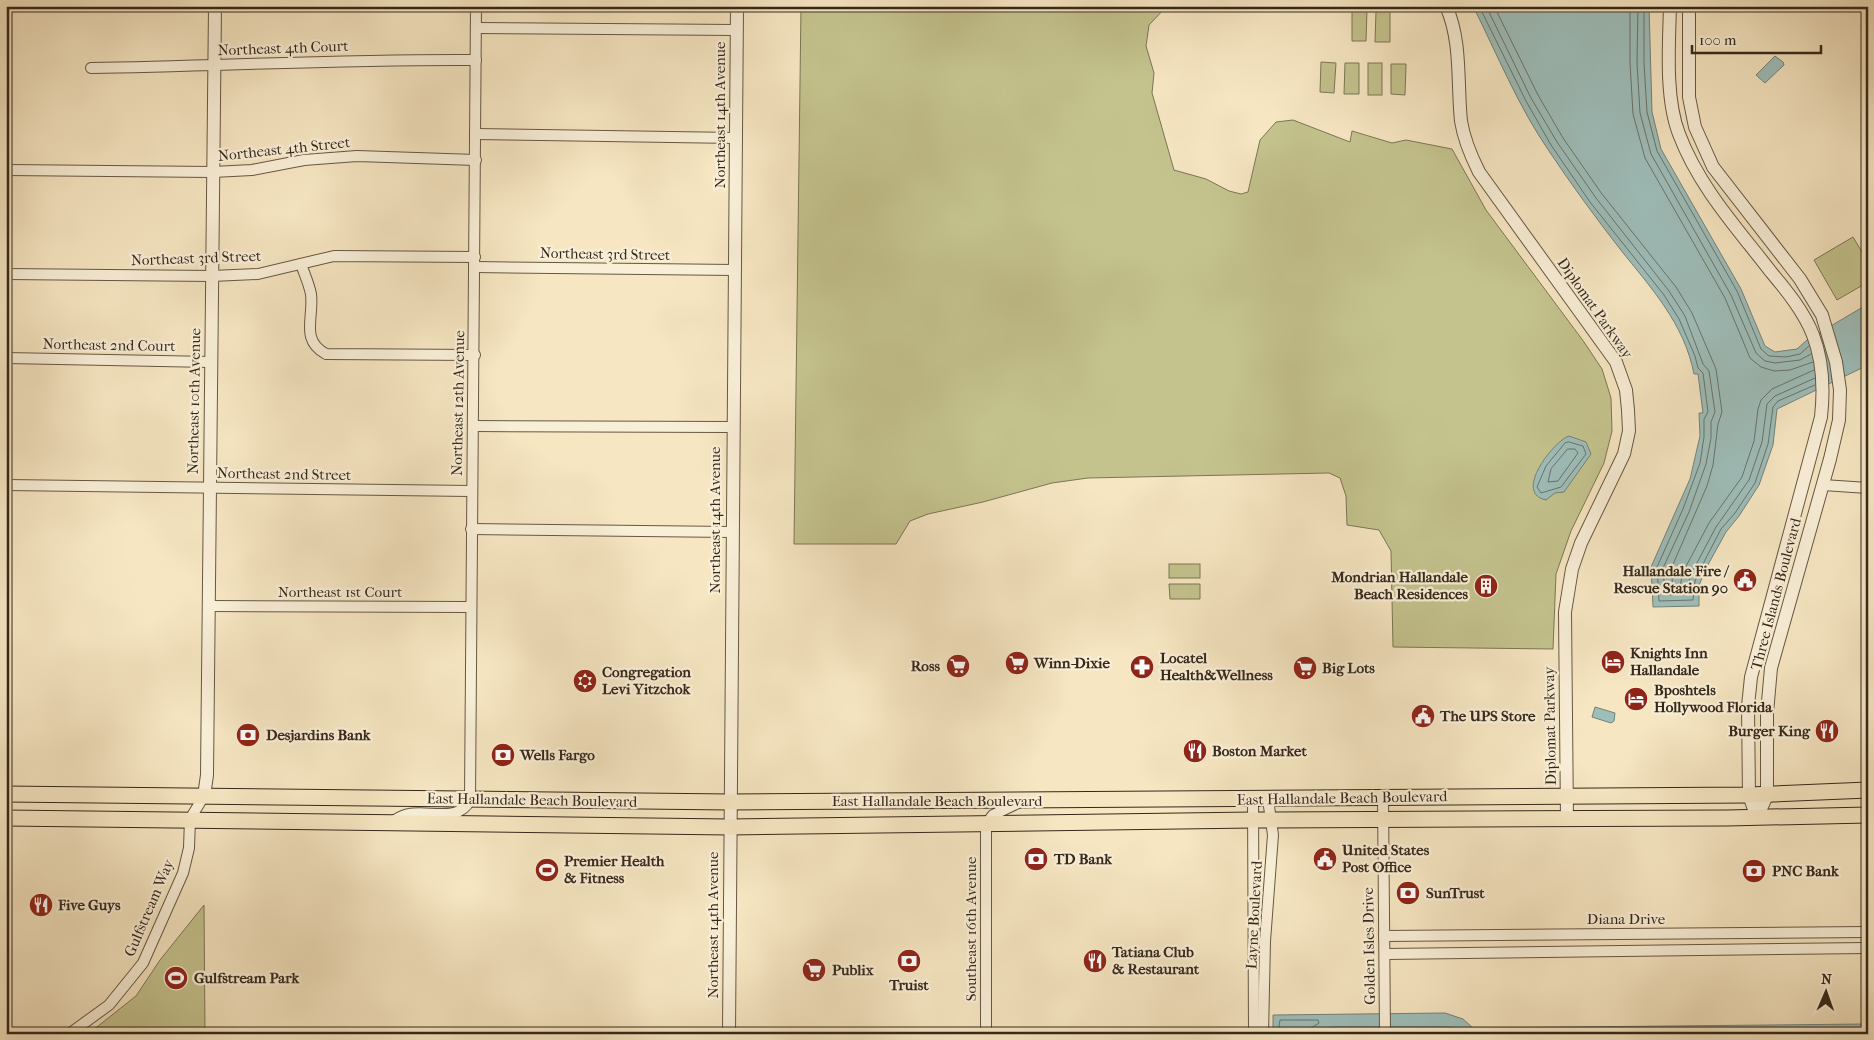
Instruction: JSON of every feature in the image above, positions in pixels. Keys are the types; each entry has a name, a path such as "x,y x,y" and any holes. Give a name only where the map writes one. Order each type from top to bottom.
{"main road":[{"name":"East Hallandale Beach Boulevard","path":"6,794 730,802 1767,795 1868,790"},
{"path":"471,823 481,812 498,809 537,809 554,801"},
{"path":"934,825 966,814 984,801"},
{"name":"East Hallandale Beach Boulevard","path":"6,818 730,826 1253,820 1567,820 1868,815"}],"street":[{"name":"Northeast 10th Avenue","path":"204,796 207,775 214,6"},
{"name":"Northeast 12th Avenue","path":"470,800 471,491 475,355 476,6"},
{"name":"Northeast 14th Avenue","path":"729,1034 736,6"},
{"name":"Diplomat Parkway","path":"1446,6 1453,21 1456,38 1462,124 1467,148 1479,172 1616,362 1626,390 1629,431 1624,454 1581,543 1572,569 1566,605 1567,820"},
{"path":"1670,7 1688,7"},
{"name":"Three Islands Boulevard","path":"1670,7 1671,99 1681,140 1704,185 1785,290 1807,322 1821,364 1823,400 1812,454 1754,658 1748,706 1749,795 1757,818"},
{"name":"Three Islands Boulevard","path":"1688,7 1689,97 1695,127 1713,167 1795,272 1822,315 1836,362 1840,390 1839,420 1823,485 1771,668 1767,713 1767,795 1757,818"},
{"path":"476,28 736,30"},
{"name":"Northeast 4th Court","path":"91,68 214,66 392,59 476,60"},
{"path":"476,134 736,138"},
{"name":"Northeast 4th Street","path":"6,170 213,172 252,170 304,160 357,156 476,160"},
{"name":"Northeast 3rd Street","path":"6,274 212,276 258,274 334,256 735,270"},
{"path":"301,264 311,293 310,337 316,348 326,354 475,355"},
{"name":"Northeast 2nd Court","path":"6,358 211,362"},
{"path":"474,426 732,427"},
{"name":"Northeast 2nd Street","path":"6,485 471,491"},
{"path":"1823,485 1868,488"},
{"path":"471,529 731,532"},
{"name":"Northeast 1st Court","path":"209,606 470,608"},
{"name":"Gulfstream Way","path":"69,1034 109,1005 143,963 183,873 189,848 190,819 204,796"},
{"name":"Golden Isles Drive","path":"1383,797 1385,1032"},
{"name":"Layne Boulevard","path":"1260,799 1271,820 1273,835 1265,941 1263,1034"},
{"name":"Layne Boulevard","path":"1254,1034 1253,820 1260,799"},
{"path":"387,823 412,813 456,813 464,810 470,800"},
{"path":"986,824 993,815 1026,801"},
{"name":"Southeast 16th Avenue","path":"986,824 986,1034"},
{"name":"Diana Drive","path":"1384,936 1868,932"},
{"name":"Diana Drive","path":"1385,954 1868,948"}],"shaded area":[{"path":"801,6 1167,6 1149,25 1146,46 1154,73 1152,93 1174,170 1206,179 1229,191 1241,194 1248,192 1260,140 1276,122 1293,120 1350,142 1352,131 1392,143 1406,140 1452,149 1486,210 1602,369 1611,398 1612,431 1604,463 1571,531 1556,574 1553,649 1393,647 1391,551 1379,530 1347,525 1346,496 1340,478 1329,473 1088,478 1052,483 983,502 928,514 910,521 896,544 794,544"},
{"path":"1352,10 1367,10 1366,41 1352,41"},
{"path":"1376,11 1390,11 1390,42 1375,42"},
{"path":"1321,62 1336,63 1334,93 1320,92"},
{"path":"1345,63 1359,63 1359,94 1344,94"},
{"path":"1368,63 1382,63 1382,95 1368,95"},
{"path":"1391,64 1406,64 1405,95 1391,94"},
{"path":"1853,237 1868,262 1868,282 1837,300 1814,260"},
{"path":"1169,564 1200,564 1200,578 1169,578"},
{"path":"1169,584 1200,584 1200,599 1170,599"},
{"name":"Gulfstream Park","path":"204,905 205,1034 88,1034 136,996 160,960"}],"water":[{"path":"1473,6 1649,6 1652,112 1661,149 1741,289 1765,346 1775,352 1797,349 1807,340 1868,304 1868,365 1777,409 1773,445 1759,485 1726,532 1704,572 1699,586 1699,606 1653,607 1651,567 1690,479 1700,436 1699,413 1703,413 1698,374 1694,374 1683,338 1665,307 1592,213 1538,134 1518,98"},
{"path":"1775,56 1784,65 1765,83 1756,75"},
{"path":"1569,436 1586,442 1591,454 1564,492 1555,493 1546,500 1537,495 1533,488 1535,478 1547,456"},
{"path":"1595,707 1615,713 1614,721 1611,723 1592,717"},
{"path":"1445,1013 1463,1019 1473,1028 1868,1024 1868,1034 1460,1034 1453,1028 1445,1027 1336,1027 1321,1029 1311,1034 1273,1034 1273,1015"}],"place":[{"name":"Hallandale Fire / Rescue Station 90","path":"1745,580"},
{"name":"Mondrian Hallandale Beach Residences","path":"1486,586"},
{"name":"Knights Inn Hallandale","path":"1613,662"},
{"name":"Winn-Dixie","path":"1017,663"},
{"name":"Ross","path":"958,666"},
{"name":"Locatel Health&Wellness","path":"1142,667"},
{"name":"Big Lots","path":"1305,668"},
{"name":"Congregation Levi Yitzchok","path":"585,681"},
{"name":"Bposhtels Hollywood Florida","path":"1636,699"},
{"name":"The UPS Store","path":"1423,716"},
{"name":"Burger King","path":"1827,731"},
{"name":"Desjardins Bank","path":"248,735"},
{"name":"Boston Market","path":"1195,751"},
{"name":"Wells Fargo","path":"503,755"},
{"name":"TD Bank","path":"1036,859"},
{"name":"United States Post Office","path":"1325,859"},
{"name":"Premier Health & Fitness","path":"547,870"},
{"name":"PNC Bank","path":"1754,871"},
{"name":"SunTrust","path":"1408,893"},
{"name":"Five Guys","path":"41,905"},
{"name":"Truist","path":"909,961"},
{"name":"Tatiana Club & Restaurant","path":"1095,961"},
{"name":"Publix","path":"814,970"},
{"name":"Gulfstream Park","path":"176,978"}]}
